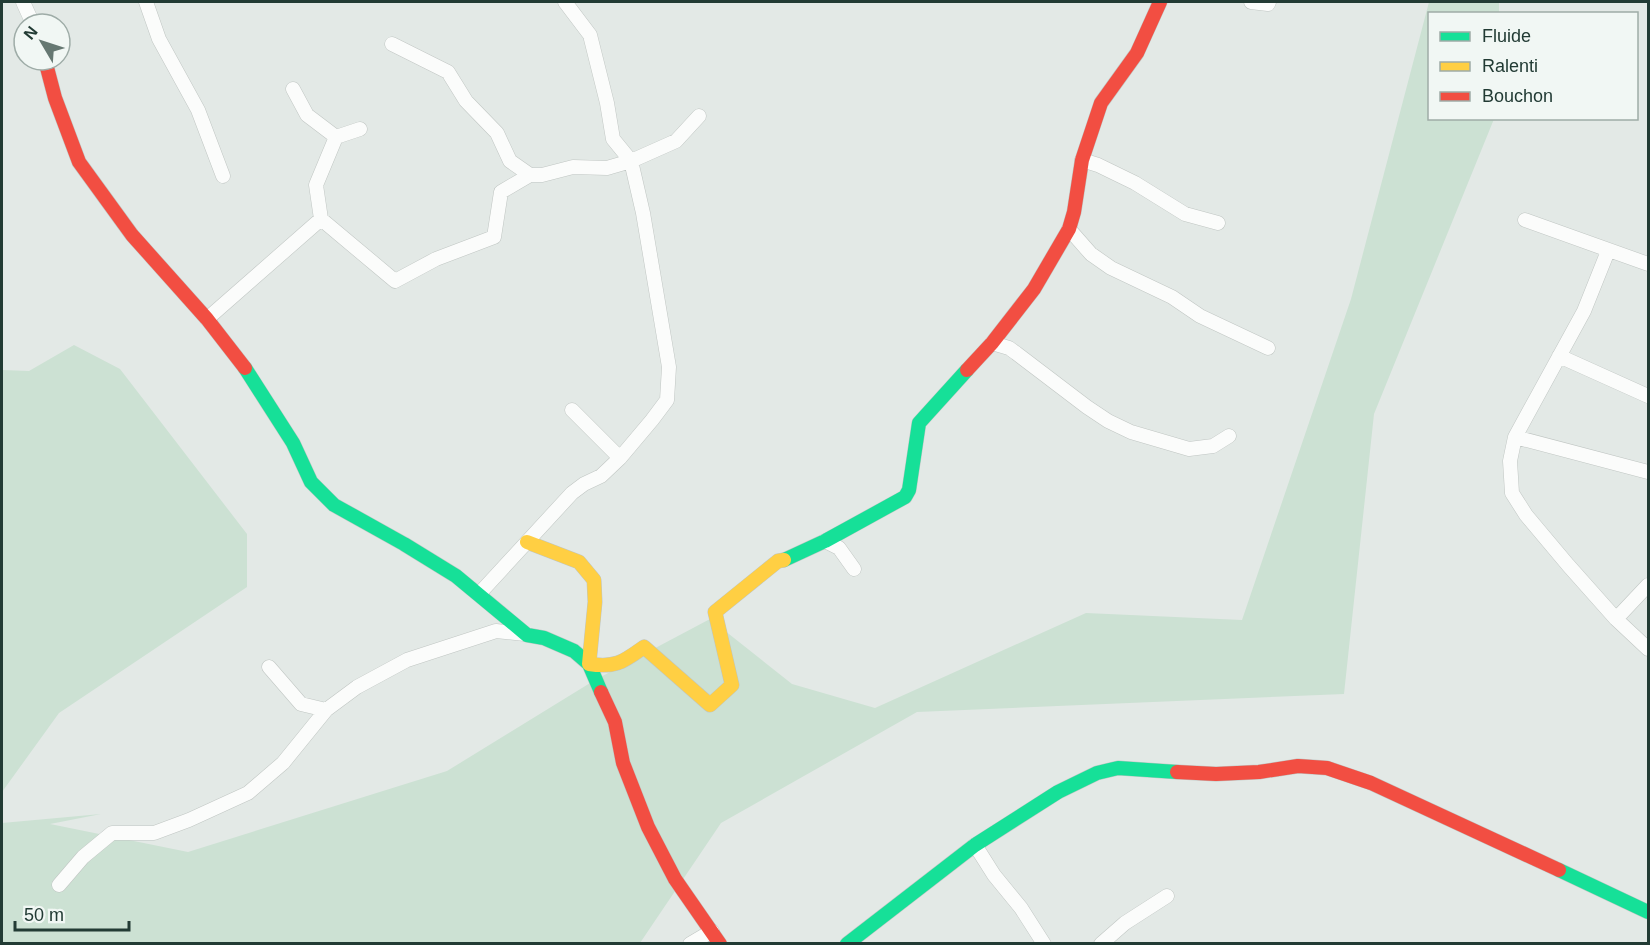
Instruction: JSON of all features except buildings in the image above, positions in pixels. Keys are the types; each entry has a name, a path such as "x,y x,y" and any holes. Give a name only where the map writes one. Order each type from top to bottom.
{"street":[{"path":"146,2 159,39 198,110 223,176"},
{"path":"479,594 572,493 601,476 620,459 667,400 669,367 643,213 631,161 613,139 607,103 590,35 565,2"},
{"path":"589,664 608,668 616,667 644,647 710,705 732,685 715,612 778,561 825,541 905,497 909,490 919,423 993,343 1034,289 1069,229 1082,160 1101,103 1137,53 1160,2"},
{"path":"1251,2 1269,2"},
{"path":"392,44 448,72 466,101 497,133 510,161 530,174 542,175 573,167 607,168 631,161 676,141 699,116"},
{"path":"48,72 55,98 80,162 132,235 207,319 248,372 293,443 311,482 334,505 422,554 456,576 527,635"},
{"path":"293,89 307,116 336,137"},
{"path":"360,129 336,137 316,185 321,219 395,281 436,260 494,237 501,192 530,174"},
{"path":"1082,160 1135,183 1185,214 1218,223"},
{"path":"207,319 321,219"},
{"path":"1525,220 1648,264"},
{"path":"1069,229 1091,254 1111,268 1172,297 1200,316 1268,348"},
{"path":"1608,251 1584,311 1515,437 1510,461 1512,493 1540,532 1616,619 1648,649"},
{"path":"993,343 1009,348 1087,407 1131,432 1189,449 1213,446 1229,436"},
{"path":"1559,356 1648,396"},
{"path":"572,410 620,459"},
{"path":"1515,437 1648,472"},
{"path":"825,541 839,548 854,569"},
{"path":"527,542 579,562 594,580 595,602 589,664"},
{"path":"1616,619 1648,585"},
{"path":"59,885 83,857 112,833 154,833 248,793 284,763 326,710 357,687 407,660 496,631 544,638 574,651 589,664 615,722 623,764 648,827 675,879 720,944"},
{"path":"269,667 301,704 326,710"},
{"path":"847,944 975,845 1058,792 1097,773 1118,768 1216,774 1259,772 1298,766 1327,768 1371,783 1648,912"},
{"path":"975,845 994,875 1021,908 1041,942"},
{"path":"1101,944 1125,922 1167,896"},
{"path":"690,944 712,931"}],"green space":[{"path":"1429,2 1499,2 1499,12 1428,12 1428,120 1494,120 1374,414 1344,694 917,712 721,823 640,943 2,944 2,823 101,814 50,824 188,852 447,771 595,680 710,619 792,684 875,708 1086,613 1242,620 1351,299"},
{"path":"74,345 120,369 247,534 247,587 59,713 2,792 2,370 29,371"}],"traffic: fast":[{"path":"245,368 293,443 311,482 334,505 456,576 527,635 544,638 574,651 589,664 601,692"},
{"path":"784,560 825,541 905,497 909,490 919,423 967,370"},
{"path":"847,944 975,845 1058,792 1097,773 1118,768 1177,772"},
{"path":"1559,870 1648,912"}],"traffic: slow":[{"path":"527,542 579,562 594,580 595,602 589,664 619,663 644,647 710,705 732,685 715,612 778,561 784,560"}],"traffic: jam":[{"path":"967,370 992,343 1034,289 1069,229 1082,160 1101,103 1137,53 1160,2"},
{"path":"48,72 55,98 79,162 132,235 207,319 245,368"},
{"path":"601,692 615,722 623,763 648,827 675,879 720,944"},
{"path":"1177,772 1216,774 1259,772 1298,766 1327,768 1371,783 1559,870"}]}
